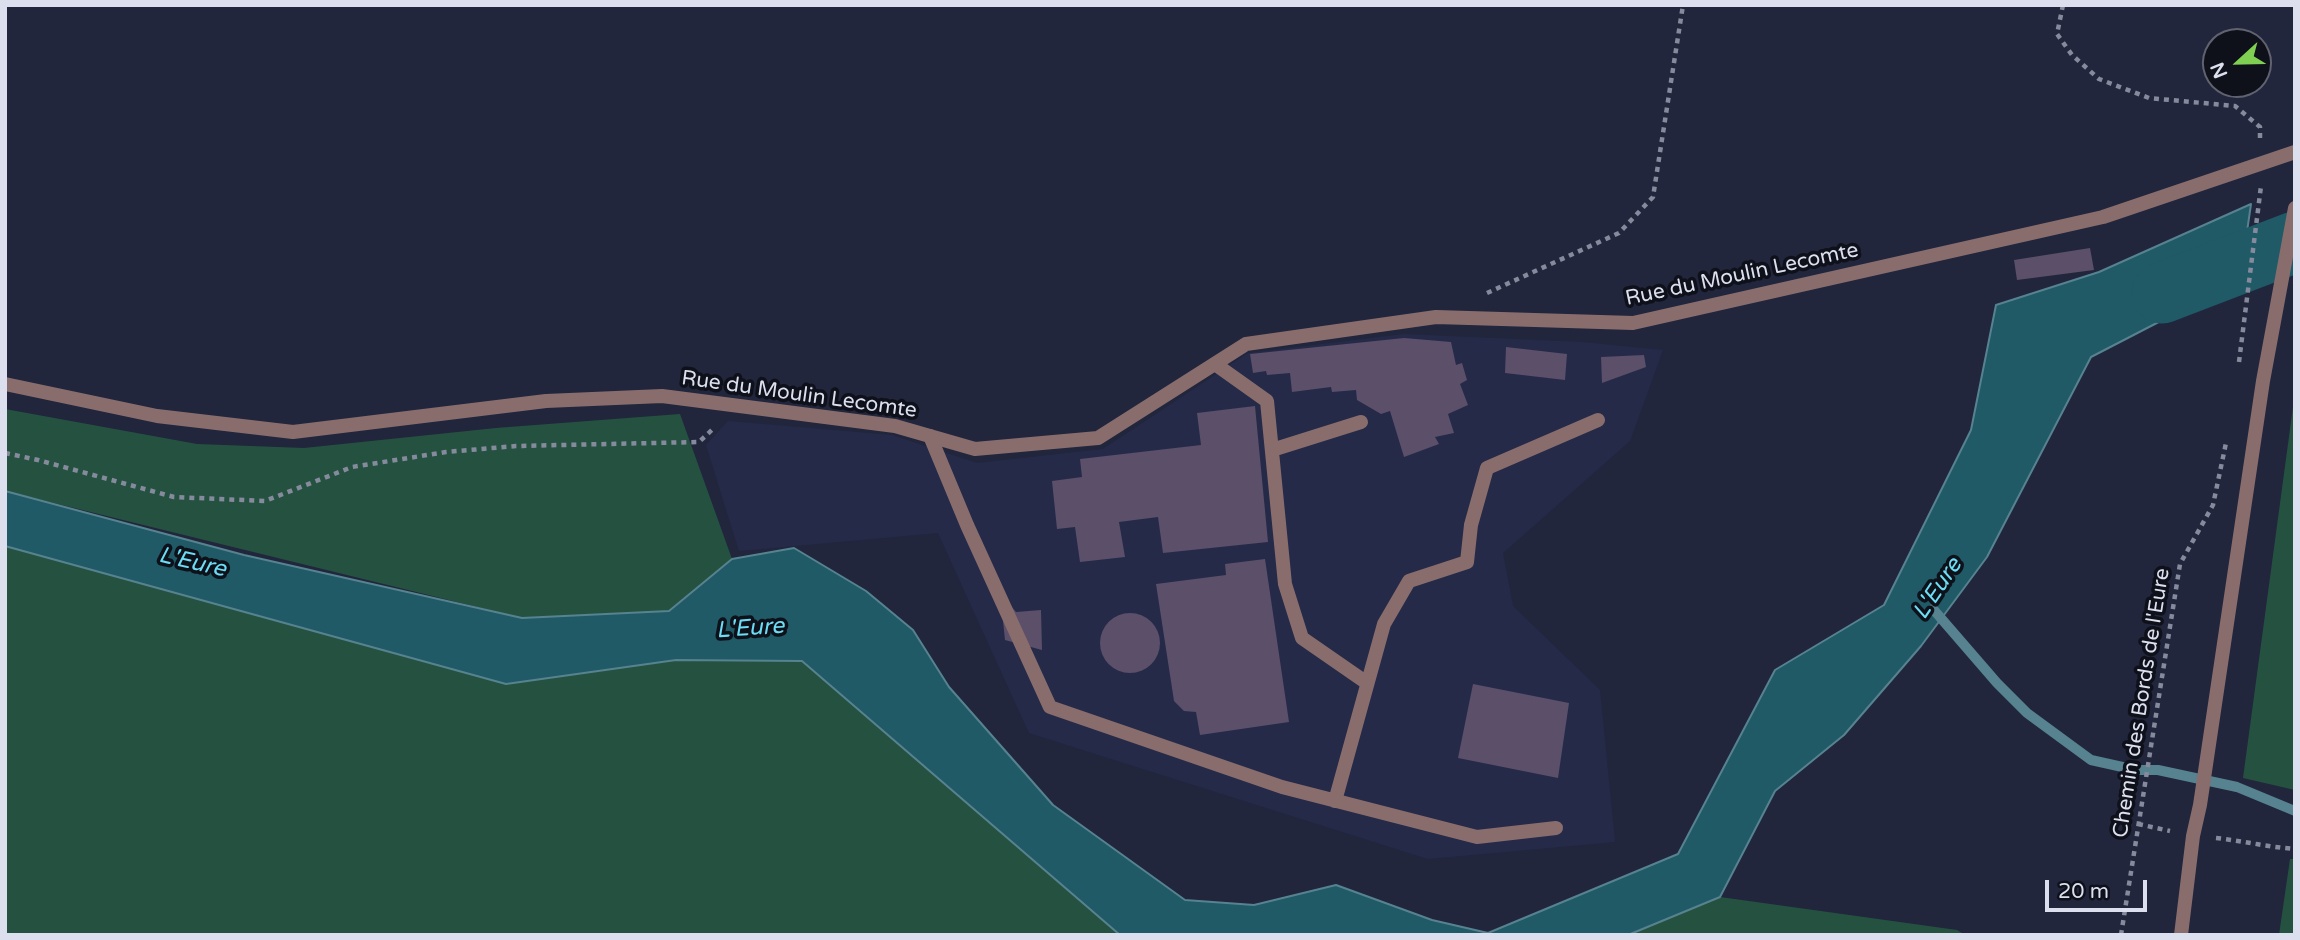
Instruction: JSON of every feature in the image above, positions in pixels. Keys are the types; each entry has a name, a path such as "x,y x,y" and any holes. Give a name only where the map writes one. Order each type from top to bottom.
{"street":[{"name":"Rue du Moulin Lecomte","path":"5,384 158,416 293,432 546,401 662,396 895,426 975,449 1098,438 1246,344 1436,317 1633,323 2103,217 2295,152"},
{"path":"2181,935 2193,836 2200,805 2263,381 2295,208"},
{"path":"1214,364 1267,401 1285,584 1302,638 1367,683"},
{"path":"1335,801 1384,624 1409,581 1466,562 1471,525 1487,468 1598,420"},
{"path":"1272,450 1361,422"},
{"path":"930,436 967,525 1050,707 1282,788 1477,837 1556,828"}],"path":[{"path":"1485,295 1619,233 1653,197 1683,5"},
{"path":"2063,5 2057,34 2072,55 2099,79 2149,99 2235,106 2260,127 2261,162"},
{"path":"2238,371 2260,202"},
{"path":"5,453 174,497 265,501 352,467 446,452 516,446 699,442 737,405"},
{"name":"Chemin des Bords de l'Eure","path":"2121,935 2180,564 2213,505 2228,438"},
{"path":"2212,837 2295,849"}],"shaded area":[{"path":"1403,334 1582,342 1663,350 1630,441 1503,553 1513,606 1600,690 1615,842 1428,859 1029,733 938,533 739,551 706,445 728,421 892,435 977,463 1103,449 1248,353"},
{"path":"2295,392 2295,790 2243,778"},
{"path":"5,409 197,444 304,448 496,428 680,414 732,559 669,611 522,618 5,491"},
{"path":"5,546 506,684 676,660 802,661 1120,935 5,935"},
{"path":"2290,859 2295,859 2295,935 2279,935"},
{"path":"1720,897 1957,930 1965,935 1628,935"}],"water":[{"path":"2251,204 2240,280 2091,357 1987,557 1921,646 1844,735 1775,791 1720,897 1628,935 1120,935 802,661 676,660 506,684 5,546 5,491 244,555 522,618 669,611 732,559 794,548 866,591 913,630 949,687 1053,805 1185,900 1254,905 1336,885 1432,920 1488,933 1678,854 1775,670 1884,605 1971,430 1996,305 2099,272"}],"building":[{"path":"2090,248 2094,270 2017,280 2014,260"},
{"path":"1404,338 1451,342 1456,365 1462,363 1467,380 1460,384 1468,405 1448,414 1454,433 1435,437 1439,444 1404,457 1390,411 1381,414 1357,400 1356,390 1332,392 1331,387 1292,392 1290,373 1253,373 1250,354"},
{"path":"1506,347 1567,354 1565,380 1505,373"},
{"path":"1644,355 1646,367 1602,383 1601,357"},
{"path":"1255,406 1268,542 1163,553 1158,517 1119,522 1125,557 1080,562 1075,527 1057,529 1052,481 1082,477 1080,459 1201,445 1197,413"},
{"path":"1265,559 1289,722 1200,735 1196,712 1184,711 1174,701 1156,584 1226,575 1225,564"},
{"path":"1001,602 1010,605 1016,612 1041,610 1042,650 1005,640"},
{"path":"1130,613 1147,618 1155,626 1160,643 1155,660 1147,668 1130,673 1113,668 1105,660 1100,643 1105,626 1113,618"},
{"path":"1473,684 1569,703 1558,778 1458,758"}],"waterway":[{"name":"L'Eure","path":"2162,293 2295,242"},
{"path":"1933,609 1997,683 2027,713 2091,760 2136,770 2158,770 2237,787 2295,811"}]}
